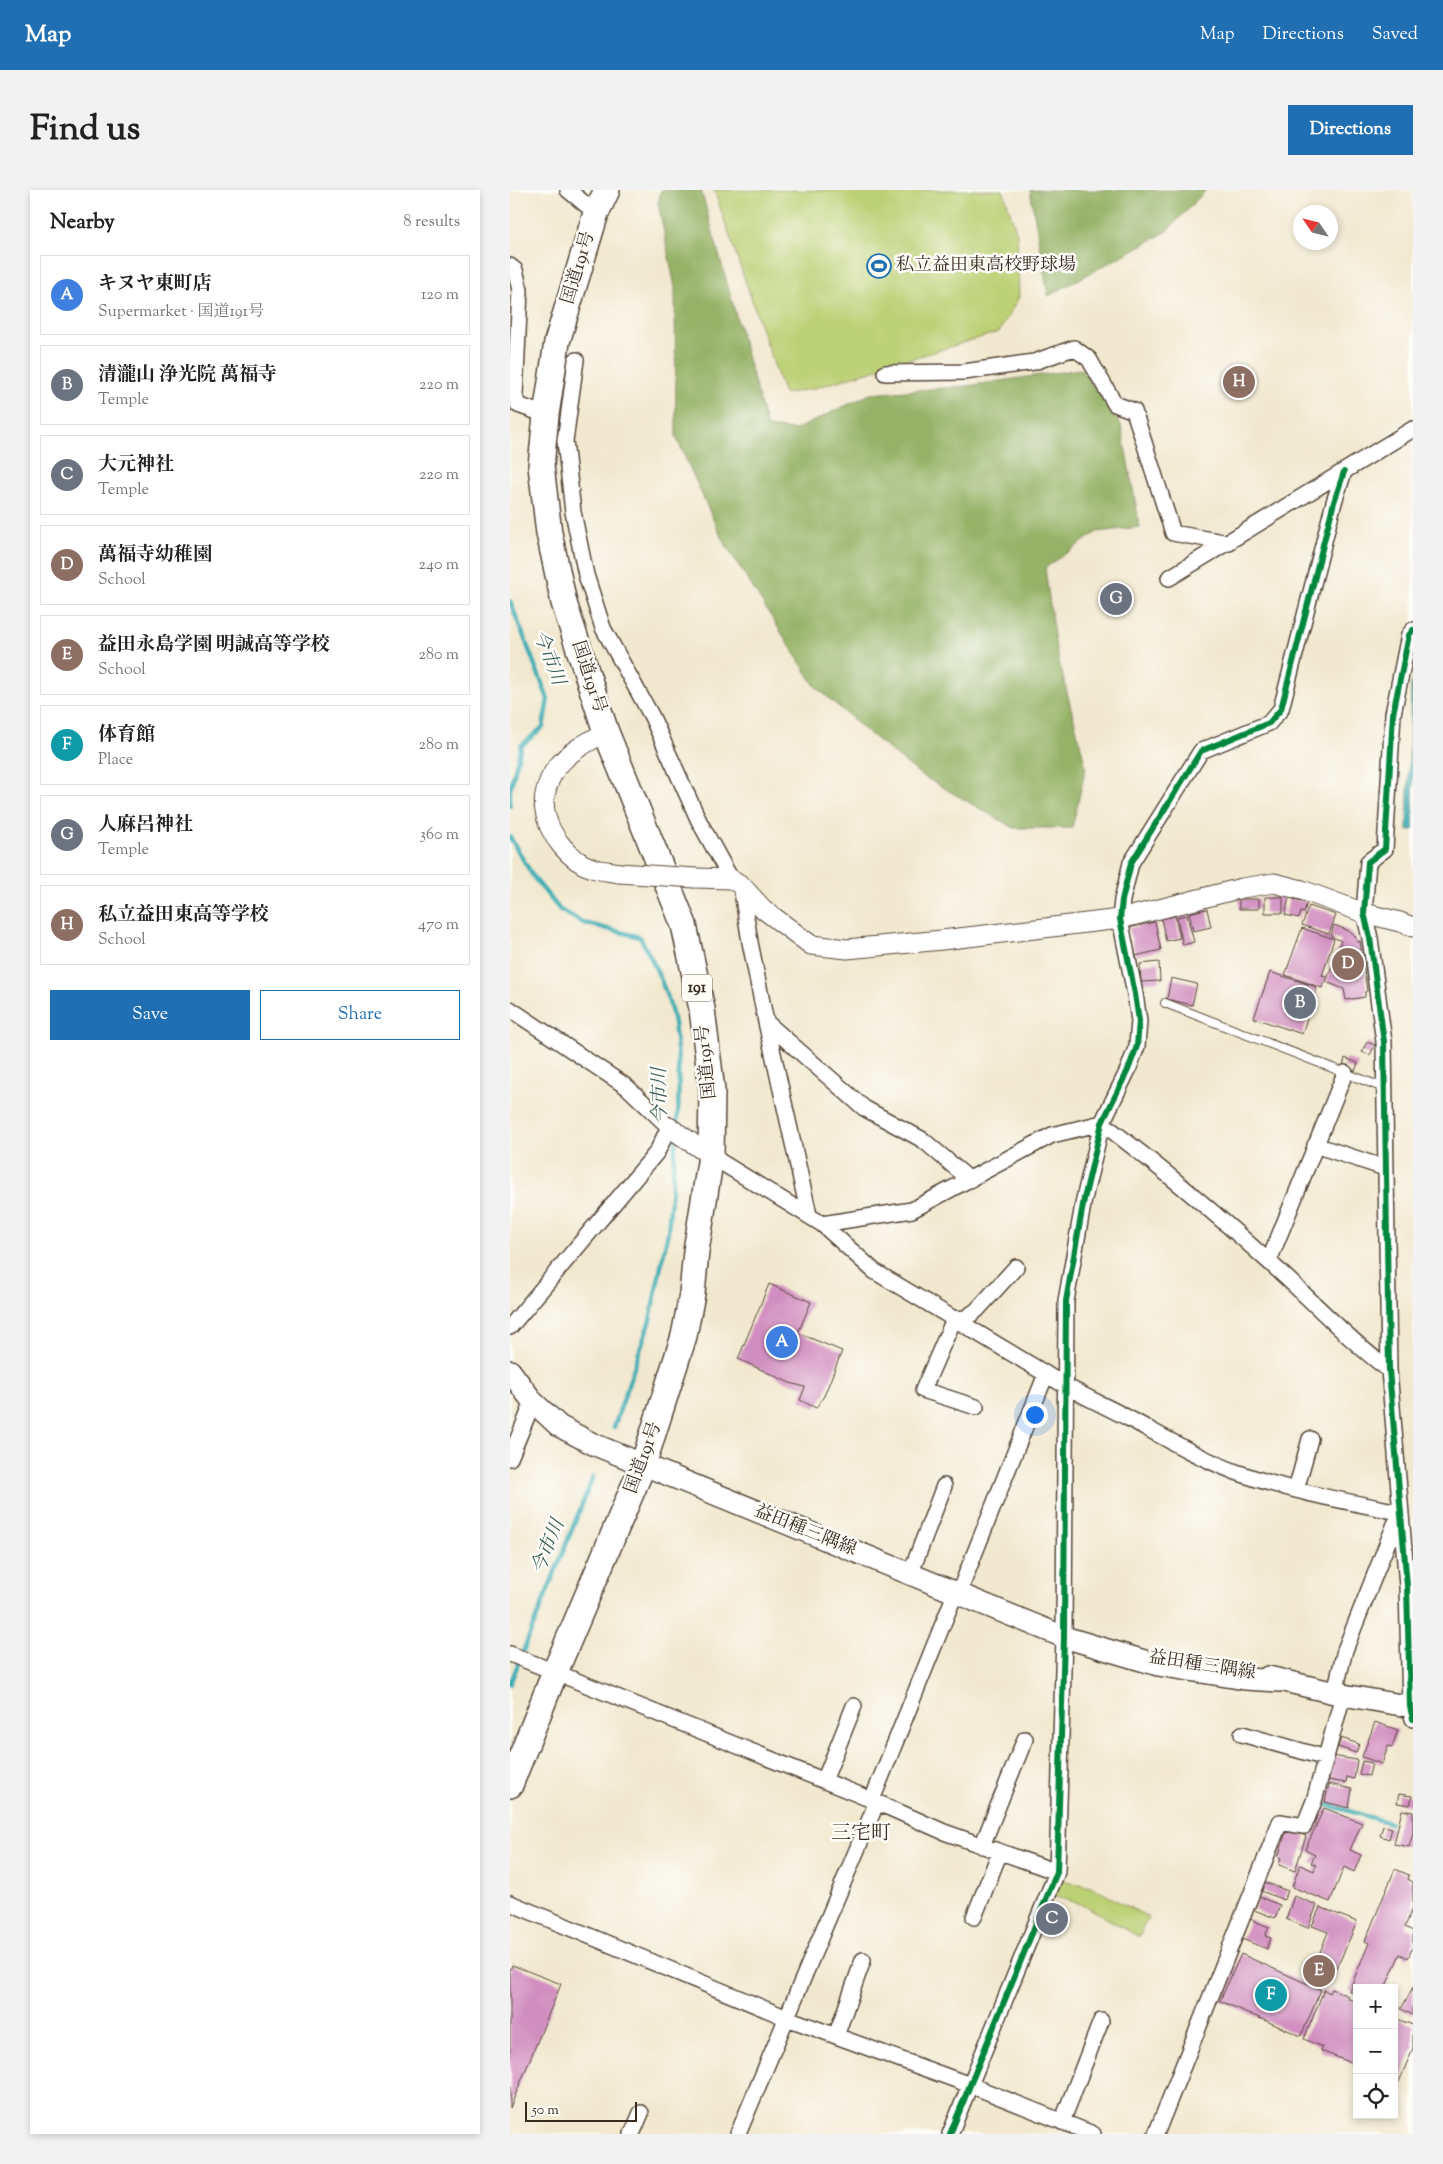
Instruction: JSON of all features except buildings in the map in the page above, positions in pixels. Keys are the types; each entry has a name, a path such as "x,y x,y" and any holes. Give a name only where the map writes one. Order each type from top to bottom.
{"highway":[{"name":"国道191号","path":"510,1785 555,1672 643,1465 684,1336 692,1294 696,1251 711,1156 712,1091 702,1009 684,925 606,732 564,603 548,534 541,466 546,415 558,342 572,286 596,212 607,190"}],"main road":[{"name":"益田種三隅線","path":"510,1371 533,1402 559,1426 593,1444 1064,1637 1168,1667 1245,1679 1280,1682 1412,1711"}],"street":[{"path":"568,190 596,212"},
{"path":"510,266 515,270 520,290 515,396 518,405 546,415"},
{"path":"885,373 964,372 1034,362 1074,348 1089,359 1115,404 1134,411 1173,533 1229,543"},
{"path":"576,360 565,441 573,512 586,575 603,628 652,717 699,821 736,882 763,909 812,946 857,948 1120,920 1242,888 1274,883 1302,890 1364,913 1406,925"},
{"path":"1169,578 1413,429"},
{"path":"950,2134 1057,1872 1064,1637 1066,1301 1084,1199 1102,1123 1128,1070 1136,1046 1139,1021 1120,920 1131,863 1201,751 1269,723 1280,709 1334,502 1344,472"},
{"path":"1412,1711 1407,1586 1399,1515 1389,1370 1384,1042 1364,913 1368,862 1385,849 1393,714 1409,635 1413,630"},
{"path":"606,732 577,749 558,765 546,787 545,811 553,832 569,854 592,868 619,873 736,882"},
{"path":"736,882 809,1215"},
{"path":"510,1009 627,1087 669,1127 711,1156 822,1224 874,1271 1065,1387 1130,1419 1182,1449 1236,1472 1296,1490 1399,1515"},
{"path":"766,1022 864,1108 923,1140 970,1180"},
{"path":"1269,1261 1345,1073"},
{"path":"822,1224 912,1210 1052,1135 1102,1123"},
{"path":"1102,1123 1269,1261 1359,1347 1389,1370"},
{"path":"510,1327 657,1152 669,1127"},
{"path":"1315,1145 1385,1168"},
{"path":"954,1319 966,1318 977,1310 1016,1267"},
{"path":"954,1319 923,1390 976,1408"},
{"path":"738,2134 874,1809 872,1800 953,1599 958,1595 1046,1374"},
{"path":"510,1458 533,1402"},
{"path":"1296,1490 1310,1439"},
{"path":"910,1575 944,1486"},
{"path":"1156,2134 1280,1822 1304,1826 1314,1801 1343,1695 1337,1683 1345,1650 1399,1515"},
{"path":"510,1654 872,1800 944,1832 1057,1872"},
{"path":"824,1781 854,1706"},
{"path":"1242,1734 1326,1758"},
{"path":"982,1846 1025,1740"},
{"path":"974,1917 1000,1852"},
{"path":"510,1903 787,2018 970,2085 1093,2134"},
{"path":"836,2036 863,1960"},
{"path":"1062,2122 1100,2021"},
{"path":"632,2134 641,2113"}],"lane":[{"path":"1165,1003 1384,1088"}],"green space":[{"path":"661,190 701,190 767,427 795,430 870,394 967,386 1081,369 1121,425 1140,527 1097,532 1045,568 1056,649 1086,767 1072,828 1014,828 921,775 815,686 722,539 676,437 675,287 658,203"},
{"name":"私立益田東高校野球場","path":"714,190 1003,190 1017,234 1019,297 999,332 815,388 784,394"},
{"path":"1030,190 1206,190 1166,232 1048,296"},
{"path":"1058,1879 1091,1887 1148,1917 1139,1937 1084,1905 1052,1896"}],"water":[{"path":"1413,680 1413,830 1407,830 1411,686"}],"waterway":[{"name":"今市川","path":"510,601 548,699 543,727 521,746 510,790 510,806"},
{"name":"今市川","path":"510,837 534,878 560,910 584,923 640,937 660,979 669,1002 674,1023 678,1076 677,1128"},
{"name":"今市川","path":"614,1427 650,1320 668,1232 676,1138"},
{"name":"今市川","path":"510,1684 593,1477"},
{"path":"1325,1804 1390,1823"}],"cycle path":[{"path":"950,2134 1057,1872 1064,1637 1066,1301 1084,1199 1102,1123 1128,1070 1137,1046 1139,1021 1120,919 1122,900 1131,863 1201,751 1269,723 1281,709 1334,502 1344,472"},
{"path":"1413,630 1409,635 1393,714 1385,849 1368,862 1364,913 1370,938 1384,1042 1389,1370 1407,1586 1410,1707 1413,1719"}],"place":[{"name":"私立益田東高校野球場","path":"879,266"},
{"name":"私立益田東高等学校","path":"1239,382"},
{"name":"人麻呂神社","path":"1116,599"},
{"name":"萬福寺幼稚園","path":"1348,964"},
{"name":"清瀧山 浄光院 萬福寺","path":"1300,1003"},
{"name":"キヌヤ東町店","path":"782,1342"},
{"name":"大元神社","path":"1052,1919"},
{"name":"益田永島学園 明誠高等学校","path":"1319,1971"},
{"name":"体育館","path":"1271,1995"}],"district":[{"name":"三宅町","path":"861,1834"}]}
